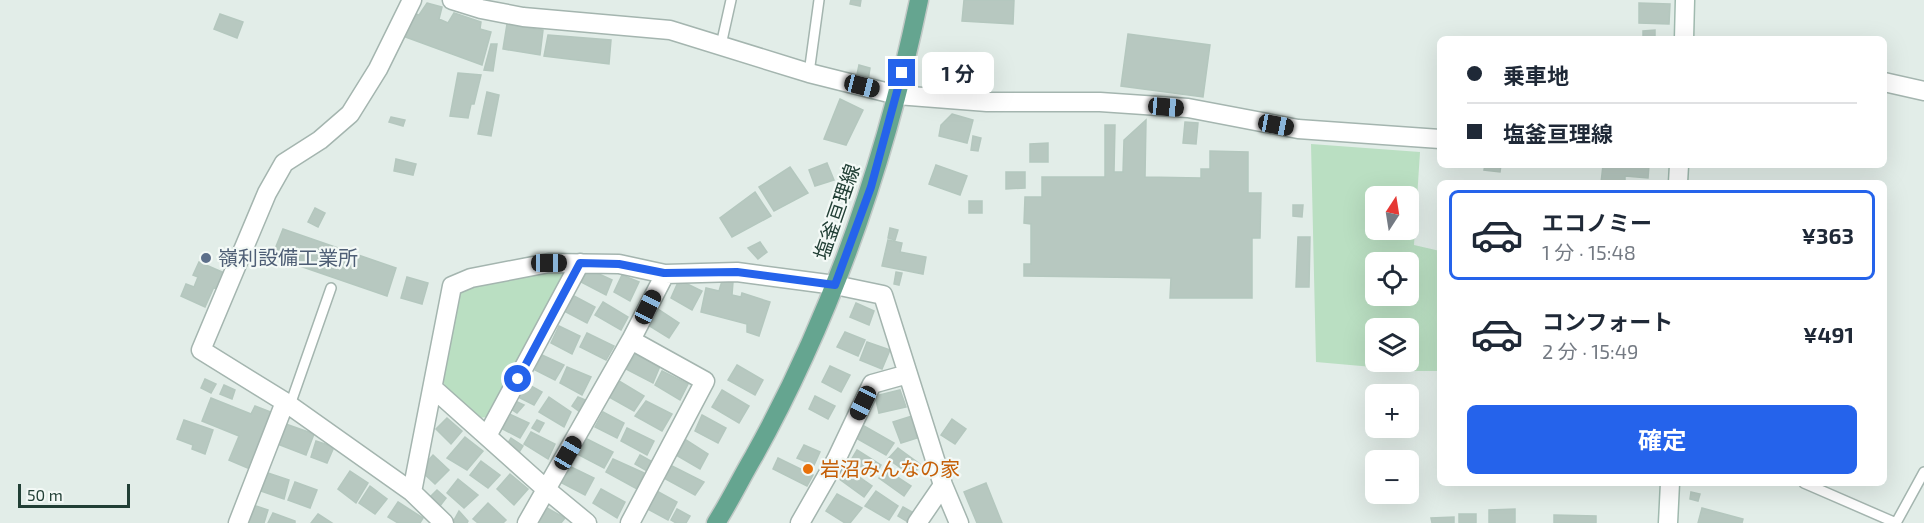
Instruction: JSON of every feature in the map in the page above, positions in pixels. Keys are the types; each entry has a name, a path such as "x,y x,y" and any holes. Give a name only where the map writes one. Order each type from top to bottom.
{"main road":[{"name":"塩釜亘理線","path":"716,523 793,382 835,285 871,187 897,95 919,0"}],"street":[{"path":"412,0 378,69 350,114 320,140 284,163 267,193 201,350 287,403 412,492 440,522"},
{"path":"452,0 523,17 670,30 809,73 897,95 987,102 1100,102 1177,108 1298,129 1437,139"},
{"path":"1684,0 1684,36"},
{"path":"1887,83 1924,91"},
{"path":"412,492 434,389 452,286 471,278 549,263 619,264 664,273 737,272 835,285 883,295 943,485 959,523"},
{"path":"487,436 580,263"},
{"path":"527,523 631,340 664,273"},
{"path":"630,523 705,381 631,340"},
{"path":"800,523 836,460 872,384 908,374"},
{"path":"434,389 587,523"},
{"path":"238,523 287,403"},
{"path":"917,523 943,485"},
{"path":"1668,523 1670,486"}],"lane":[{"path":"721,45 731,0"},
{"path":"809,73 819,0"},
{"path":"287,403 331,288"},
{"path":"1811,486 1896,523 1924,472"}],"green space":[{"path":"1311,144 1420,152 1418,186 1365,186 1365,240 1414,240 1414,245 1437,250 1437,371 1419,371 1419,318 1365,318 1365,366 1316,362"},
{"path":"559,271 564,277 491,417 476,418 447,390 442,379 460,291 504,278"}],"building":[{"path":"851,0 861,0 860,6 850,4"},
{"path":"964,0 1014,0 1013,24 962,21"},
{"path":"427,3 442,7 439,19 448,23 454,13 481,22 480,29 491,32 482,65 403,36 416,14 419,15"},
{"path":"1639,3 1670,4 1669,24 1639,23"},
{"path":"220,14 243,22 237,38 214,29"},
{"path":"507,24 543,30 540,55 503,49"},
{"path":"1655,30 1655,36 1643,36 1643,31"},
{"path":"1128,34 1210,45 1203,97 1121,86"},
{"path":"548,35 611,40 609,64 544,56"},
{"path":"491,44 497,44 493,71 484,70"},
{"path":"859,65 870,68 868,81 856,79"},
{"path":"458,73 481,75 468,118 450,116"},
{"path":"487,92 499,95 491,136 478,134"},
{"path":"840,99 863,110 846,145 824,139"},
{"path":"952,114 973,120 967,143 939,136 941,125"},
{"path":"391,117 405,120 403,126 389,122"},
{"path":"1146,120 1145,177 1201,178 1201,169 1210,169 1210,151 1248,152 1248,193 1261,193 1260,238 1252,238 1252,298 1170,298 1171,278 1024,276 1024,264 1031,264 1031,224 1024,223 1025,197 1042,197 1042,177 1105,177 1105,125 1115,125 1114,172 1123,172 1124,140"},
{"path":"1185,122 1198,123 1196,144 1183,143"},
{"path":"973,136 981,138 978,151 971,150"},
{"path":"1048,143 1048,162 1030,162 1030,144"},
{"path":"396,159 416,164 413,175 394,171"},
{"path":"827,163 834,180 815,186 809,170"},
{"path":"936,165 967,176 960,195 929,184"},
{"path":"790,167 808,193 774,211 759,187"},
{"path":"1484,168 1501,168 1500,172 1484,170"},
{"path":"1603,168 1649,168 1648,178 1625,176 1625,180 1601,180"},
{"path":"1006,172 1025,172 1025,188 1006,189"},
{"path":"755,192 771,216 732,237 720,218"},
{"path":"969,201 982,201 982,213 969,213"},
{"path":"1293,205 1303,205 1302,217 1293,216"},
{"path":"315,208 325,213 318,227 308,222"},
{"path":"890,228 898,230 895,240 888,238"},
{"path":"283,229 396,268 387,296 297,265 300,258 275,249"},
{"path":"1298,237 1310,237 1309,287 1296,287"},
{"path":"888,240 902,243 900,252 926,257 923,274 882,266"},
{"path":"760,242 767,252 758,259 748,248"},
{"path":"199,262 229,275 222,291 214,287 205,307 181,296 186,284 194,287 198,277 193,275"},
{"path":"588,269 612,280 606,295 581,282"},
{"path":"896,272 902,273 899,285 894,284"},
{"path":"622,275 639,282 630,301 614,292"},
{"path":"407,277 428,283 422,304 401,298"},
{"path":"679,280 702,291 692,310 671,298"},
{"path":"722,281 733,282 732,295 741,297 742,293 770,302 759,336 747,332 747,324 701,312 706,288 719,291"},
{"path":"574,296 595,307 587,323 564,311"},
{"path":"603,302 628,317 621,330 595,315"},
{"path":"856,303 874,311 869,325 850,317"},
{"path":"658,309 679,323 669,338 648,325"},
{"path":"559,326 580,336 572,354 551,343"},
{"path":"845,332 865,340 858,356 837,347"},
{"path":"587,333 614,346 606,360 580,347"},
{"path":"867,342 890,350 882,369 860,360"},
{"path":"636,354 660,366 653,383 626,369"},
{"path":"542,355 564,365 555,380 535,370"},
{"path":"737,365 763,380 755,395 728,380"},
{"path":"830,366 850,375 841,392 822,382"},
{"path":"567,367 591,377 582,395 560,383"},
{"path":"662,371 688,384 680,400 655,385"},
{"path":"205,379 216,384 211,393 201,388"},
{"path":"522,381 542,392 534,405 514,395"},
{"path":"619,381 644,396 634,411 609,397"},
{"path":"224,385 235,390 232,399 220,394"},
{"path":"722,390 749,406 739,423 712,407"},
{"path":"900,390 906,407 879,413 875,396"},
{"path":"815,396 835,406 828,419 809,409"},
{"path":"549,397 571,412 564,427 539,412"},
{"path":"578,397 588,401 580,412 572,406"},
{"path":"211,398 251,414 255,406 273,413 250,469 229,460 239,436 202,421"},
{"path":"513,400 524,405 517,413 508,407"},
{"path":"646,401 672,414 662,431 635,416"},
{"path":"505,412 529,423 520,438 497,426"},
{"path":"603,412 624,423 617,438 595,427"},
{"path":"702,415 726,428 718,443 695,431"},
{"path":"912,416 917,438 901,443 893,422"},
{"path":"447,418 462,431 451,444 436,429"},
{"path":"952,419 966,429 955,444 941,435"},
{"path":"184,420 213,430 205,454 192,449 193,445 177,439"},
{"path":"537,420 544,423 539,432 532,428"},
{"path":"283,423 314,434 306,455 275,443"},
{"path":"864,426 894,443 886,455 856,438"},
{"path":"627,428 654,441 647,455 621,441"},
{"path":"531,432 555,444 548,459 524,444"},
{"path":"465,437 483,451 467,470 447,458"},
{"path":"511,438 523,446 518,454 506,446"},
{"path":"585,438 613,452 604,468 577,454"},
{"path":"686,440 708,454 700,469 676,455"},
{"path":"316,441 334,447 327,463 311,457"},
{"path":"804,445 820,452 814,465 797,458"},
{"path":"898,448 921,465 912,476 888,459"},
{"path":"857,450 881,465 875,476 851,460"},
{"path":"433,455 449,470 435,484 420,470"},
{"path":"640,455 651,461 647,471 635,464"},
{"path":"778,458 813,475 807,486 773,469"},
{"path":"613,459 644,473 637,489 606,472"},
{"path":"481,461 500,475 488,488 470,475"},
{"path":"670,465 704,482 695,495 662,477"},
{"path":"569,466 594,478 585,495 560,482"},
{"path":"845,467 872,486 864,497 838,478"},
{"path":"885,469 911,486 904,496 879,478"},
{"path":"350,471 368,483 356,503 338,489"},
{"path":"268,473 289,480 284,499 261,491"},
{"path":"510,474 528,489 514,505 497,489"},
{"path":"458,479 478,495 464,508 447,493"},
{"path":"295,482 317,490 310,508 288,500"},
{"path":"986,483 1002,523 977,523 964,492"},
{"path":"370,486 387,499 375,514 359,503"},
{"path":"601,489 625,502 617,518 593,503"},
{"path":"653,489 677,502 668,520 644,507"},
{"path":"437,490 446,498 440,506 430,497"},
{"path":"876,491 898,506 889,520 865,506"},
{"path":"1691,492 1700,494 1698,501 1690,499"},
{"path":"837,494 862,508 850,523 845,523 826,511"},
{"path":"398,502 423,518 420,523 398,523 388,517"},
{"path":"488,503 506,520 503,523 478,523 473,519"},
{"path":"250,504 268,510 264,523 244,523"},
{"path":"903,507 914,513 908,522 898,516"},
{"path":"547,508 565,518 561,523 540,523 538,521"},
{"path":"1702,508 1743,519 1742,523 1698,523"},
{"path":"677,509 690,516 686,523 676,523 671,520"},
{"path":"1515,509 1515,523 1489,523 1489,510"},
{"path":"459,511 468,521 467,523 453,522"},
{"path":"273,513 295,521 295,523 268,523"},
{"path":"318,514 332,523 311,523"},
{"path":"1459,514 1476,514 1476,523 1459,523"},
{"path":"1554,515 1596,516 1596,523 1554,523"},
{"path":"1454,517 1454,523 1432,523 1431,518"}],"place":[{"name":"嶺利設備工業所","path":"206,258"},
{"name":"岩沼みんなの家","path":"808,469"}],"route":[{"path":"518,379 580,263 619,264 664,273 737,272 835,285 871,187 902,73"}]}
